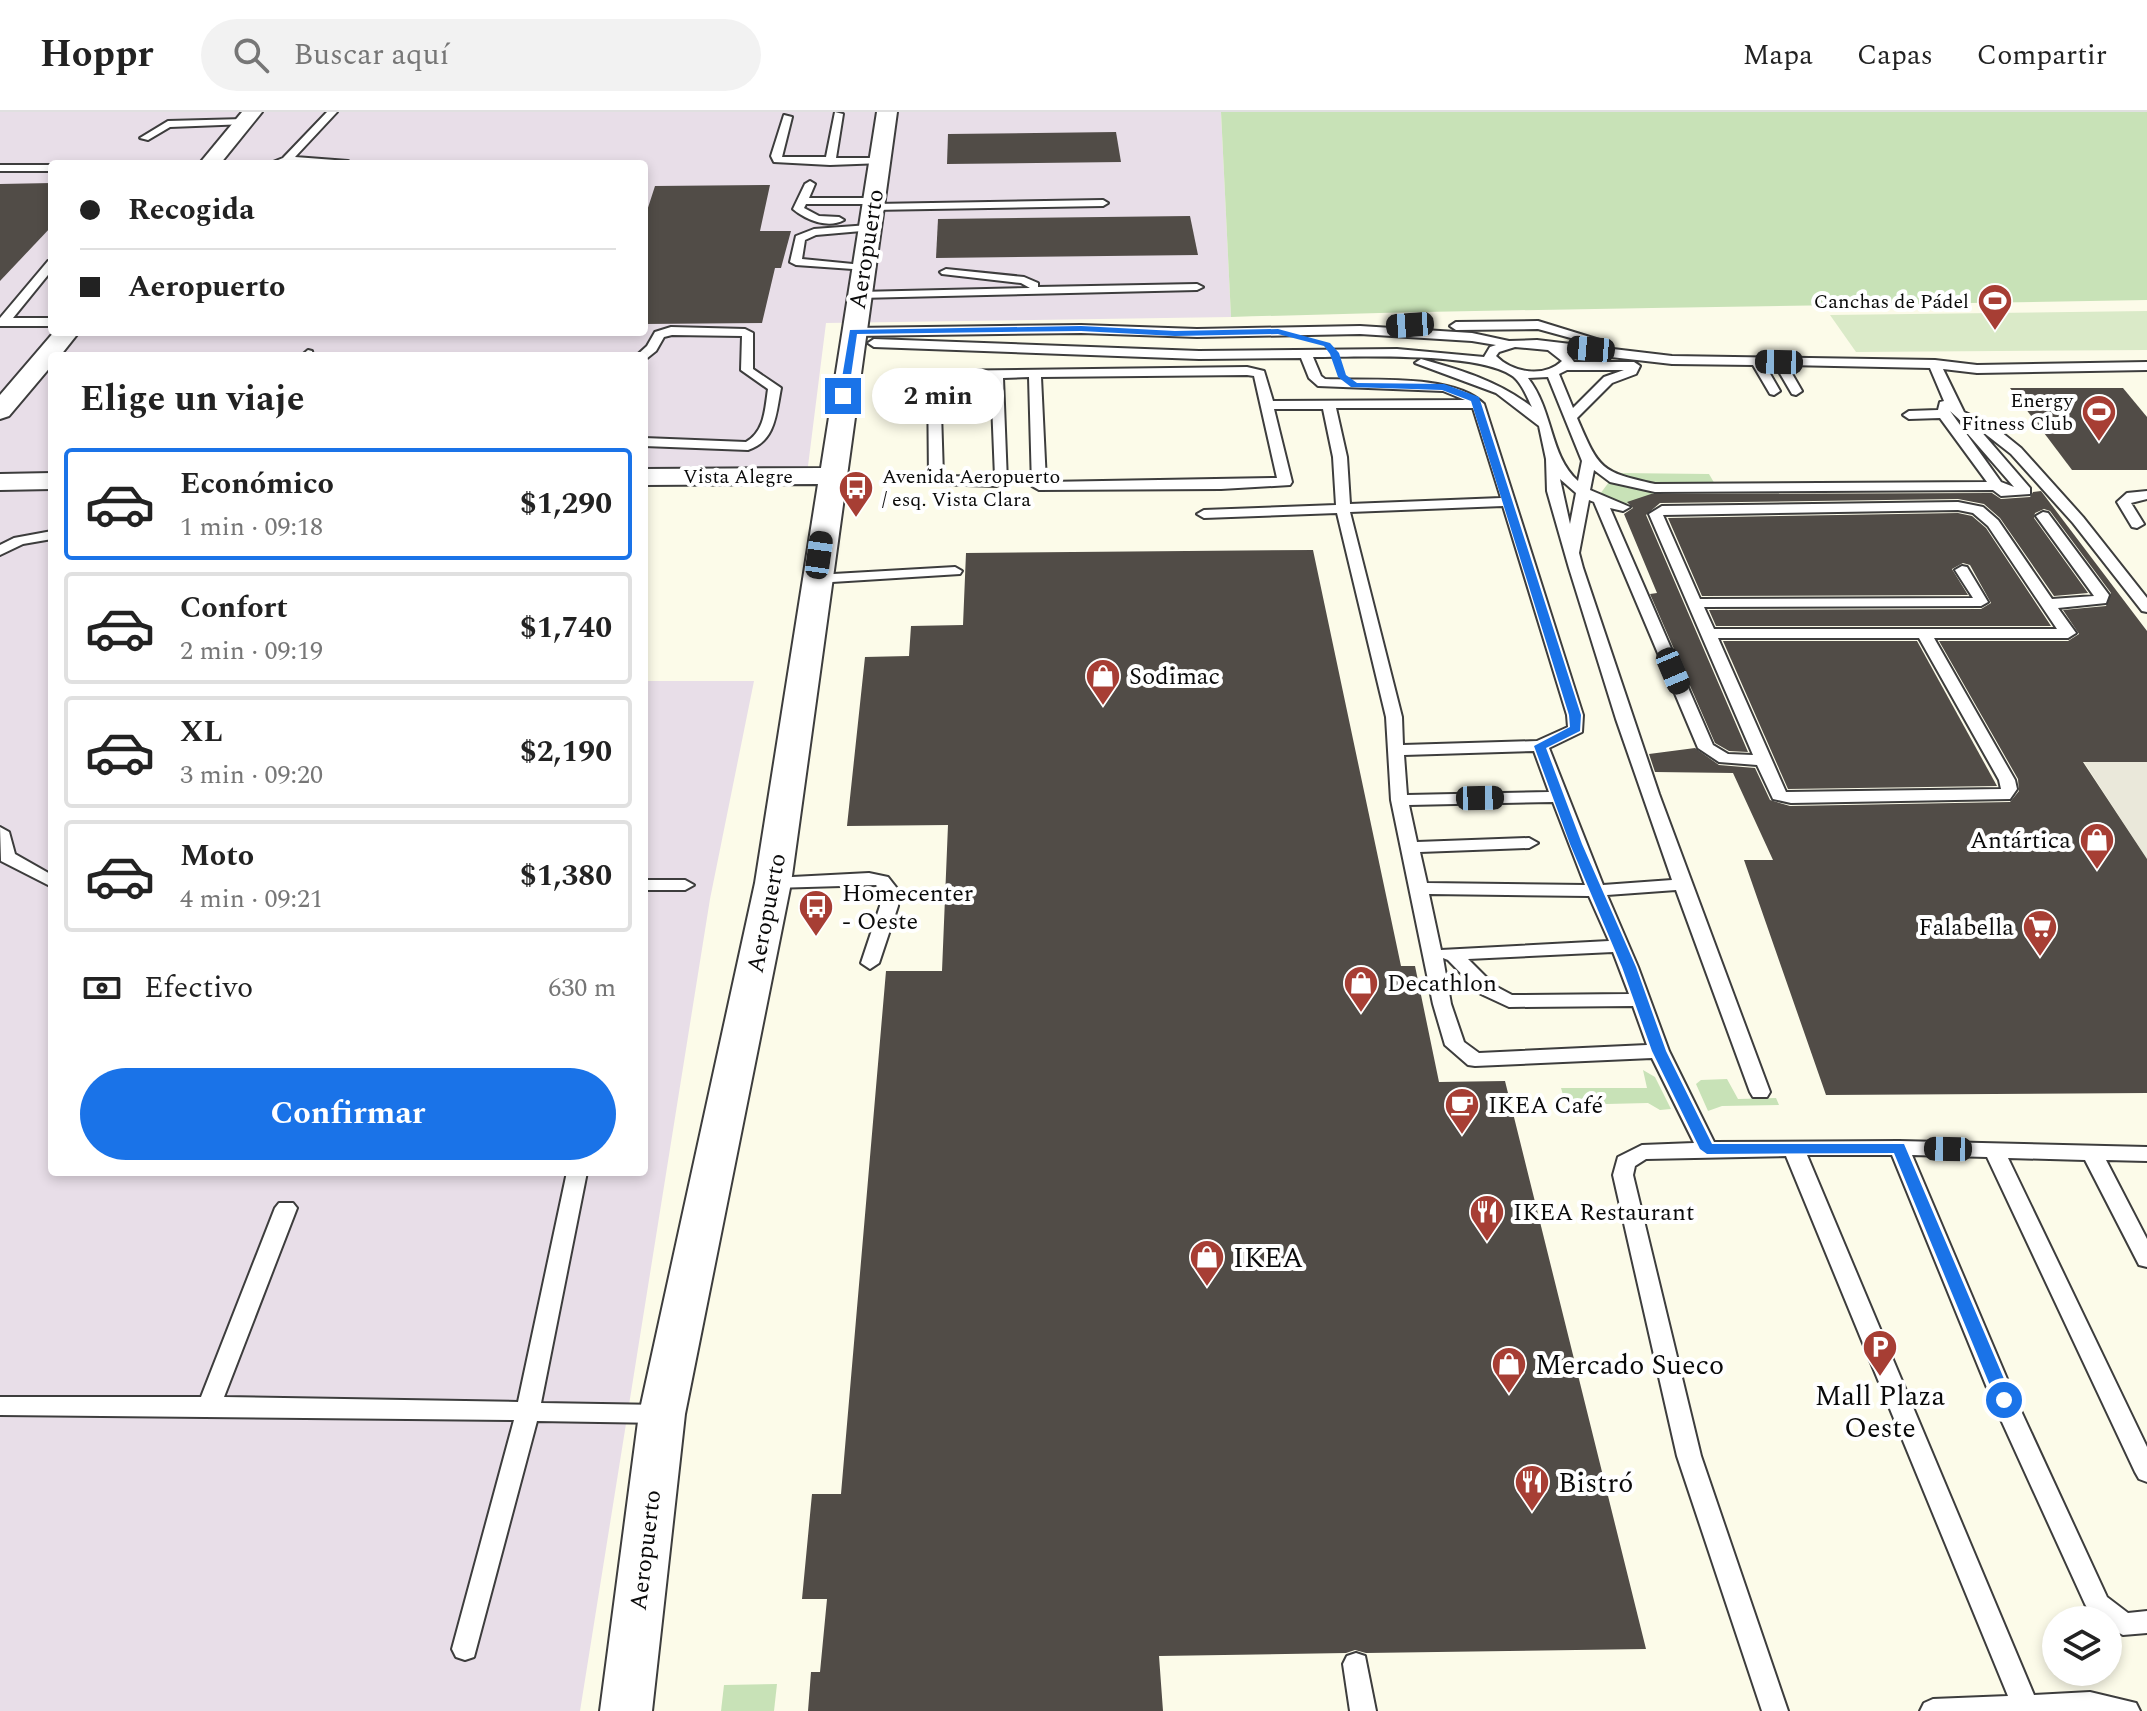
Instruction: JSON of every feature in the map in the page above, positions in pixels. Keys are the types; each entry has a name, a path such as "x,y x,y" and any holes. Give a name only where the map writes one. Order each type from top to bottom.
{"street":[{"name":"Aeropuerto","path":"626,1711 662,1414 773,883 887,112"},
{"path":"212,160 248,117"},
{"path":"0,411 10,389 63,336"},
{"name":"Vista Alegre","path":"648,477 831,476"},
{"path":"0,482 48,481"}],"lane":[{"path":"295,160 332,112"},
{"path":"830,162 838,114"},
{"path":"145,138 168,124 248,117"},
{"path":"787,117 776,156 778,160 879,161"},
{"path":"0,168 48,168"},
{"path":"810,184 798,209 817,219 1103,203"},
{"path":"803,201 871,214"},
{"path":"863,268 796,262 800,238 871,214"},
{"path":"2,322 48,268"},
{"path":"946,272 1024,280 1047,291"},
{"path":"859,295 1197,287"},
{"path":"2,322 48,322"},
{"path":"852,337 1081,329 1175,333 1360,330 1410,325 1538,325 1670,363"},
{"path":"1360,330 1472,337 1670,363"},
{"path":"647,352 659,335 671,331 745,333 749,336 747,370 775,388 765,434 758,442 748,446 648,442"},
{"path":"1278,332 1327,345 1334,353 1342,377 1354,385"},
{"path":"852,337 1199,355 1397,353 1492,361 1516,372 1532,390 1543,424 1554,462 1554,491 1630,739 1760,1092"},
{"path":"1492,361 1491,353 1507,344"},
{"path":"1548,346 1563,353 1568,362 1559,369"},
{"path":"1397,353 1493,384 1515,397 1543,424"},
{"path":"1306,354 1318,381 1444,387 1462,392 1478,404 1575,715 1576,729 1540,746 1395,750"},
{"path":"1572,416 1608,380 1627,372 1670,363"},
{"path":"1516,372 1670,363 1938,369 2147,366"},
{"path":"1759,366 1774,391"},
{"path":"1781,366 1796,391"},
{"path":"1559,369 1589,461 1572,555"},
{"path":"1938,369 1949,399 2014,492"},
{"path":"997,374 1002,479 996,482 936,480 933,377 997,374 1254,371 1260,374 1285,482 1039,486 1035,374"},
{"path":"1949,399 1943,405 1944,414 2014,492"},
{"path":"1267,408 1478,404"},
{"path":"1329,409 1340,457 1343,510 1394,717 1399,800 1455,1045 1475,1060 1659,1051"},
{"path":"1909,415 1944,414"},
{"path":"1959,415 1990,430 2016,451 2078,520 2147,608"},
{"path":"1589,461 1606,475 1622,482 1655,488 2000,486 2014,492"},
{"path":"1554,462 1568,482 1585,495 1623,507"},
{"path":"2137,524 2124,502 2132,496 2147,495"},
{"path":"1600,501 1706,748 1725,759 1761,760"},
{"path":"1204,514 1509,502"},
{"path":"1708,634 2068,633 1993,523 1972,508 1662,510 1656,514 1775,791 1791,798 2004,795 2009,789 2007,780 1924,634"},
{"path":"2043,516 2102,595 2101,600 2088,603 2049,604"},
{"path":"0,551 19,541 48,536"},
{"path":"1694,603 1981,602 1962,570"},
{"path":"816,579 955,571"},
{"path":"1540,746 1659,1051 1707,1149"},
{"path":"1399,800 1560,797"},
{"path":"0,832 7,857 48,880"},
{"path":"1409,847 1529,843"},
{"path":"773,883 869,878 882,881 890,891 889,906 870,963"},
{"path":"1418,888 1596,891 1683,884"},
{"path":"648,885 685,885"},
{"path":"1433,955 1620,946"},
{"path":"1453,954 1488,990 1509,1001 1641,1000"},
{"path":"1775,1711 1689,1456 1623,1175 1625,1162 1642,1152 1707,1149 1899,1148 2147,1154"},
{"path":"1899,1148 2004,1400 2098,1604 2123,1624 2147,1622"},
{"path":"1794,1149 2026,1707"},
{"path":"1994,1150 2147,1472"},
{"path":"2091,1152 2147,1259"},
{"path":"465,1649 528,1412 576,1176"},
{"path":"209,1406 286,1208"},
{"path":"0,1406 209,1406 662,1414"},
{"path":"1356,1664 1363,1711"},
{"path":"1933,1711 2090,1704 2127,1711"}],"shaded area":[{"path":"0,112 1221,112 1231,317 826,323 807,474 648,476 648,352 48,352 48,1176 648,1176 648,681 754,681 710,899 580,1711 0,1711"},
{"path":"2084,762 2147,762 2147,859 2104,793"}],"green space":[{"path":"1221,112 2147,112 2147,300 1231,317"},
{"name":"Canchas de Pádel","path":"2147,311 2147,350 1856,352 1830,315"},
{"path":"1617,473 1709,474 1716,486 1649,485"},
{"path":"1609,482 1628,488 1662,491 1665,498 1625,504 1600,494"},
{"path":"1643,1070 1655,1077 1671,1109 1660,1110 1648,1103 1566,1105 1561,1088 1647,1088"},
{"path":"1727,1079 1738,1099 1776,1098 1779,1105 1722,1106 1708,1111 1696,1084 1701,1080"},
{"path":"777,1684 774,1711 721,1711 724,1685"}],"building":[{"path":"1116,132 1121,162 947,164 948,134"},
{"path":"48,183 48,230 0,281 0,184"},
{"path":"770,185 760,231 791,231 781,268 775,268 762,323 648,324 648,208 655,186"},
{"path":"1190,216 1198,255 936,258 938,219"},
{"name":"Energy Fitness Club","path":"2010,388 2123,388 2147,417 2147,470 2072,470"},
{"path":"2041,491 2147,631 2147,762 2083,762 2147,859 2147,1093 1826,1095 1744,860 1773,860 1733,773 1655,772 1649,754 1695,748 1719,765 1755,768 1770,800 1790,806 2010,802 2019,791 2018,779 1939,641 2068,641 2079,634 2063,610 2106,606 2111,593 2050,511 2044,509 2035,513 2034,518 2088,593 2054,596 2000,518 1984,504 1958,499 1660,503 1646,515 1748,752 1729,751 1715,743 1650,594 1657,593 1624,514 1633,508 1627,502 1651,494 1992,493 2001,499 2030,497 2033,492"},
{"path":"1958,513 1972,516 1986,528 2051,626 1716,626 1709,610 1981,609 1991,603 1970,565 1963,563 1952,569 1968,595 1702,596 1668,518"},
{"name":"IKEA","path":"1313,550 1401,966 1415,966 1439,1082 1505,1081 1646,1649 1366,1653 1355,1650 1346,1653 1159,1656 1163,1711 808,1711 811,1672 820,1672 827,1599 802,1599 812,1494 841,1494 886,971 942,971 948,825 847,826 865,657 909,656 911,626 963,625 966,553"},
{"path":"1723,641 1917,641 1997,786 1788,789"}],"place":[{"name":"Canchas de Pádel","path":"1995,332"},
{"name":"Energy Fitness Club","path":"2099,443"},
{"name":"Avenida Aeropuerto / esq. Vista Clara","path":"856,519"},
{"name":"Sodimac","path":"1103,707"},
{"name":"Antártica","path":"2097,871"},
{"name":"Homecenter - Oeste","path":"816,938"},
{"name":"Falabella","path":"2040,958"},
{"name":"Decathlon","path":"1361,1014"},
{"name":"IKEA Café","path":"1462,1136"},
{"name":"IKEA Restaurant","path":"1487,1243"},
{"name":"IKEA","path":"1207,1288"},
{"name":"Mall Plaza Oeste","path":"1880,1378"},
{"name":"Mercado Sueco","path":"1509,1395"},
{"name":"Bistró","path":"1532,1513"}],"route":[{"path":"843,396 853,332 1081,329 1175,333 1278,332 1327,345 1334,353 1342,377 1354,385 1444,387 1475,399 1496,457 1575,715 1576,729 1540,746 1576,844 1629,967 1659,1051 1707,1149 1899,1148 2004,1400"}]}
